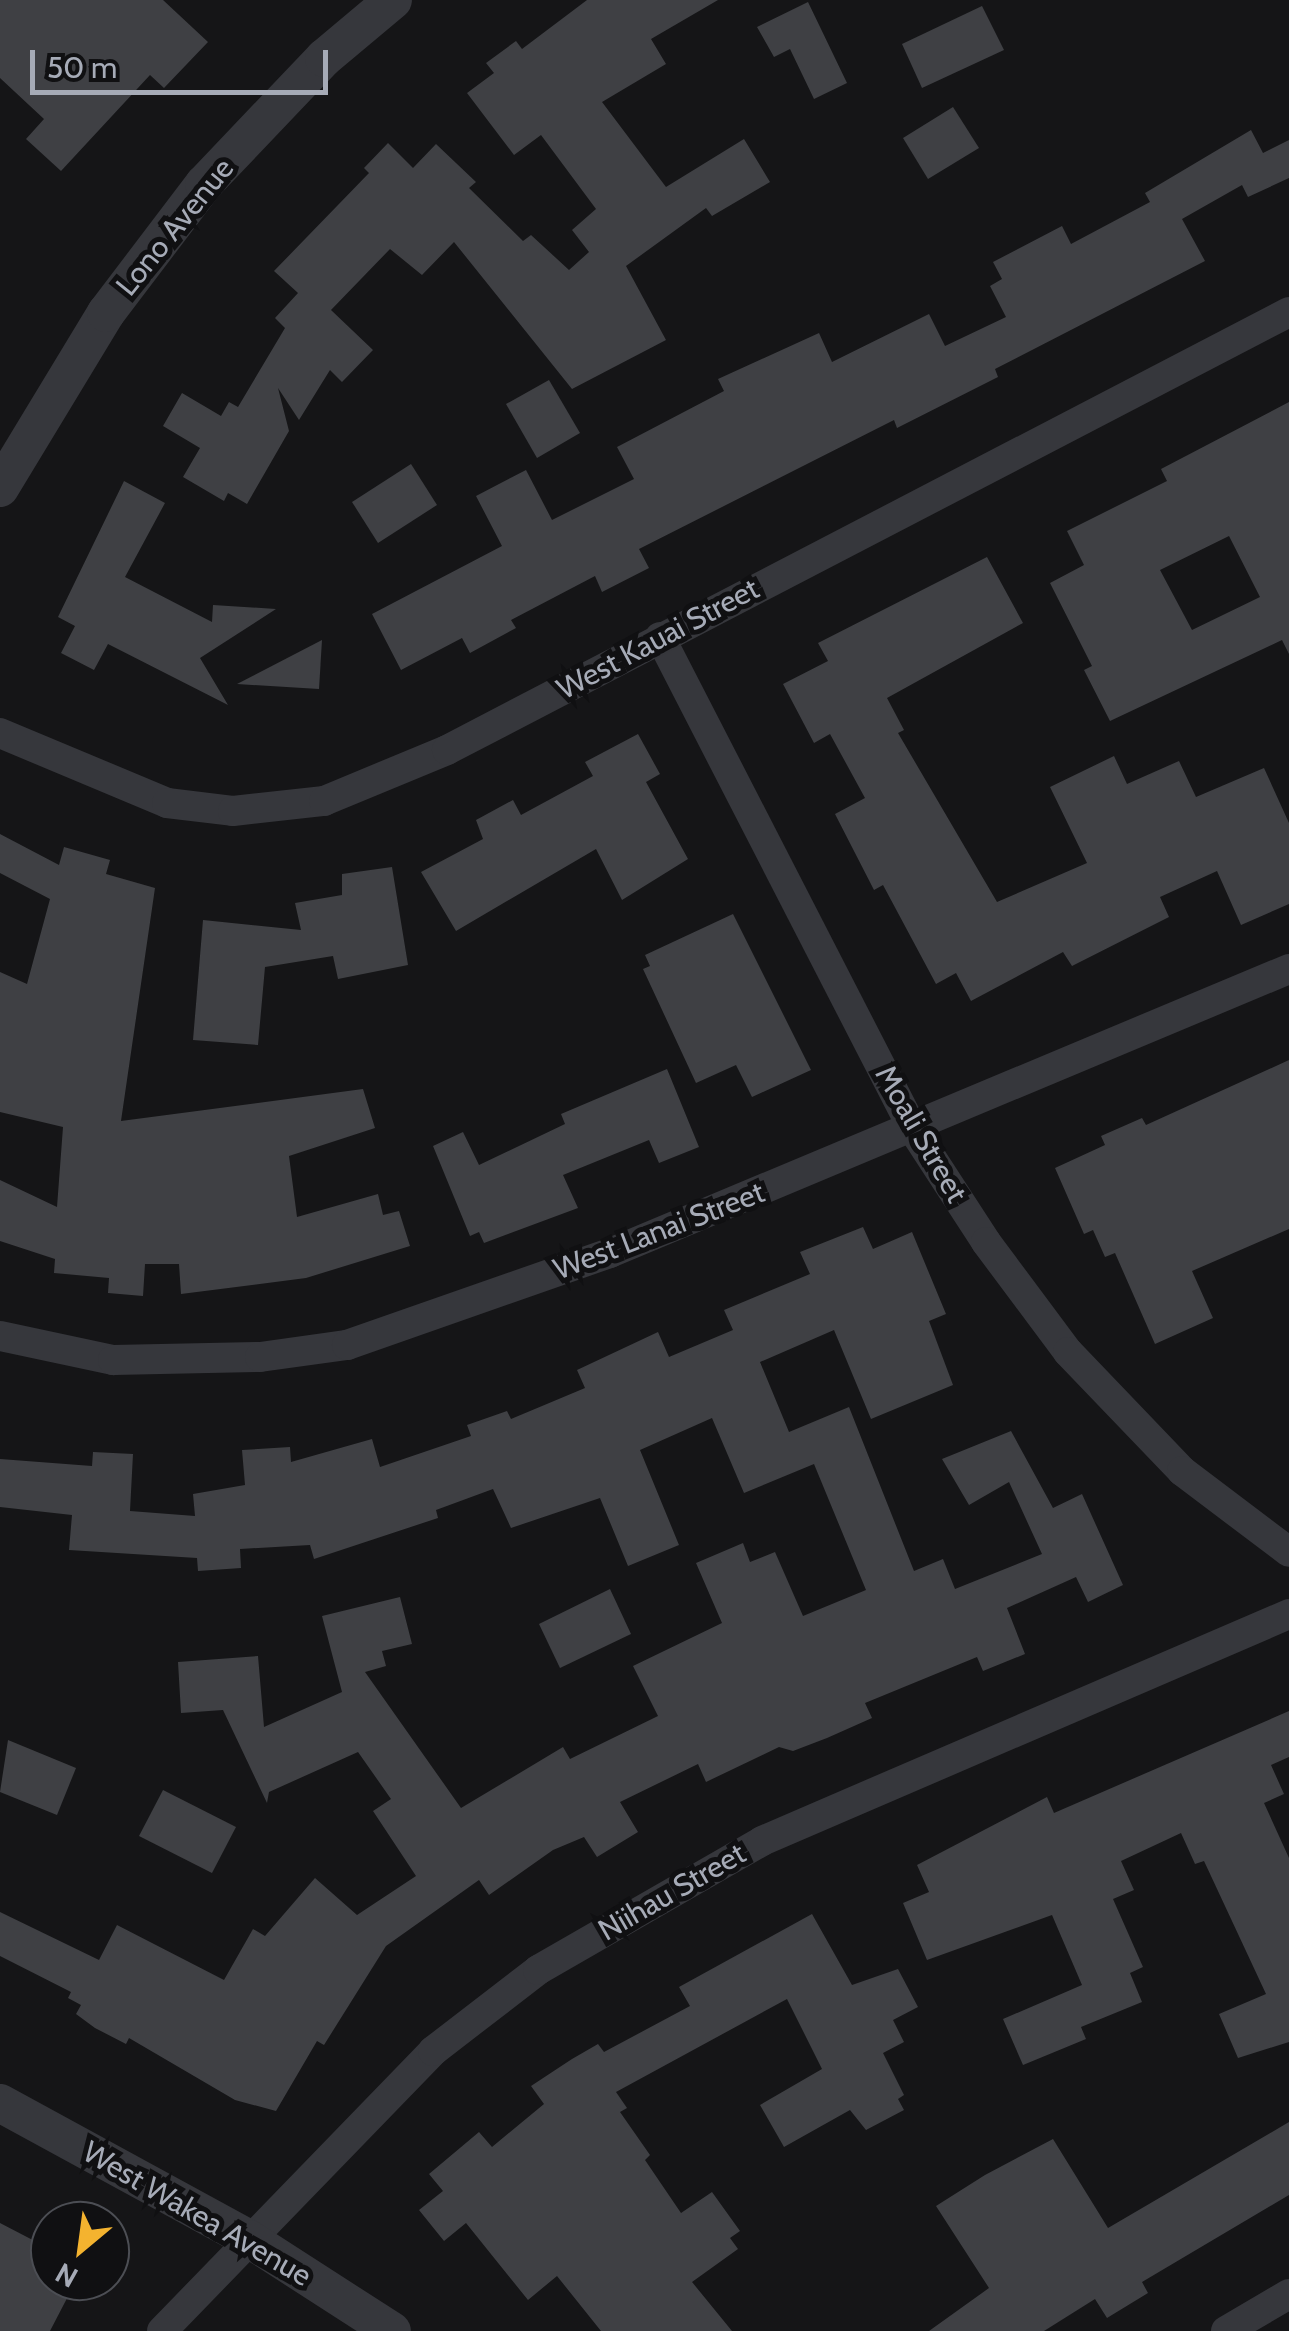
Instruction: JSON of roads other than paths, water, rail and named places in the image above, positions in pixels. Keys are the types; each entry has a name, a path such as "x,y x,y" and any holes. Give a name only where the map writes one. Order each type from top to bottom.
{"street":[{"name":"Lono Avenue","path":"0,488 106,313 204,184 324,58 393,0"},
{"name":"West Kauai Street","path":"0,733 167,803 233,811 324,801 447,750 1289,312"},
{"name":"Moali Street","path":"660,637 914,1131 986,1242 1068,1352 1182,1471 1289,1552"},
{"name":"West Lanai Street","path":"0,1336 113,1360 260,1357 347,1345 610,1252 914,1131 1289,969"},
{"name":"Niihau Street","path":"162,2331 433,2051 538,1970 630,1913 762,1841 1289,1614"},
{"name":"West Wakea Avenue","path":"0,2103 249,2239 392,2331"},
{"path":"1226,2331 1289,2294"}]}
